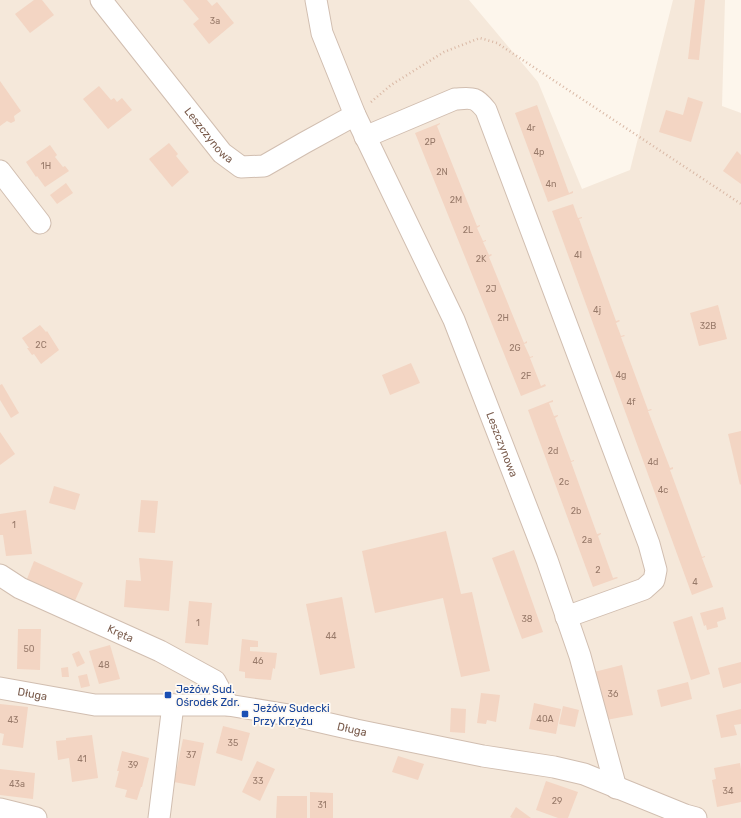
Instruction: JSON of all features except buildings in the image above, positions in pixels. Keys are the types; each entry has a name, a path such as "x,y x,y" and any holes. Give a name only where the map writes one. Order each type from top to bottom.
{"street":[{"name":"Leszczynowa","path":"101,0 222,153 241,167 264,166 355,115"},
{"name":"Leszczynowa","path":"316,0 322,33 355,115 454,320 547,560 585,670 616,788"},
{"path":"365,137 455,99 469,98 479,100 486,110 649,544 656,570 654,580 644,589 566,617"},
{"path":"0,171 40,223"},
{"name":"Kręta","path":"0,576 20,588 160,651 215,681 228,705"},
{"name":"Długa","path":"0,688 95,705 228,705 295,716 483,756 554,767 584,774 616,788 696,818"},
{"path":"159,818 173,705"},
{"path":"0,809 36,818"}],"path":[{"path":"355,115 391,85 433,58 444,52 480,38 497,43 741,204"}],"shaded area":[{"path":"0,0 469,0 538,82 582,189 630,170 673,0 725,0 722,106 741,113 741,818 0,818"}],"place":[{"name":"Jeżów Sud. Ośrodek Zdr.","path":"168,695"},
{"name":"Jeżów Sudecki Przy Krzyżu","path":"245,714"}]}
